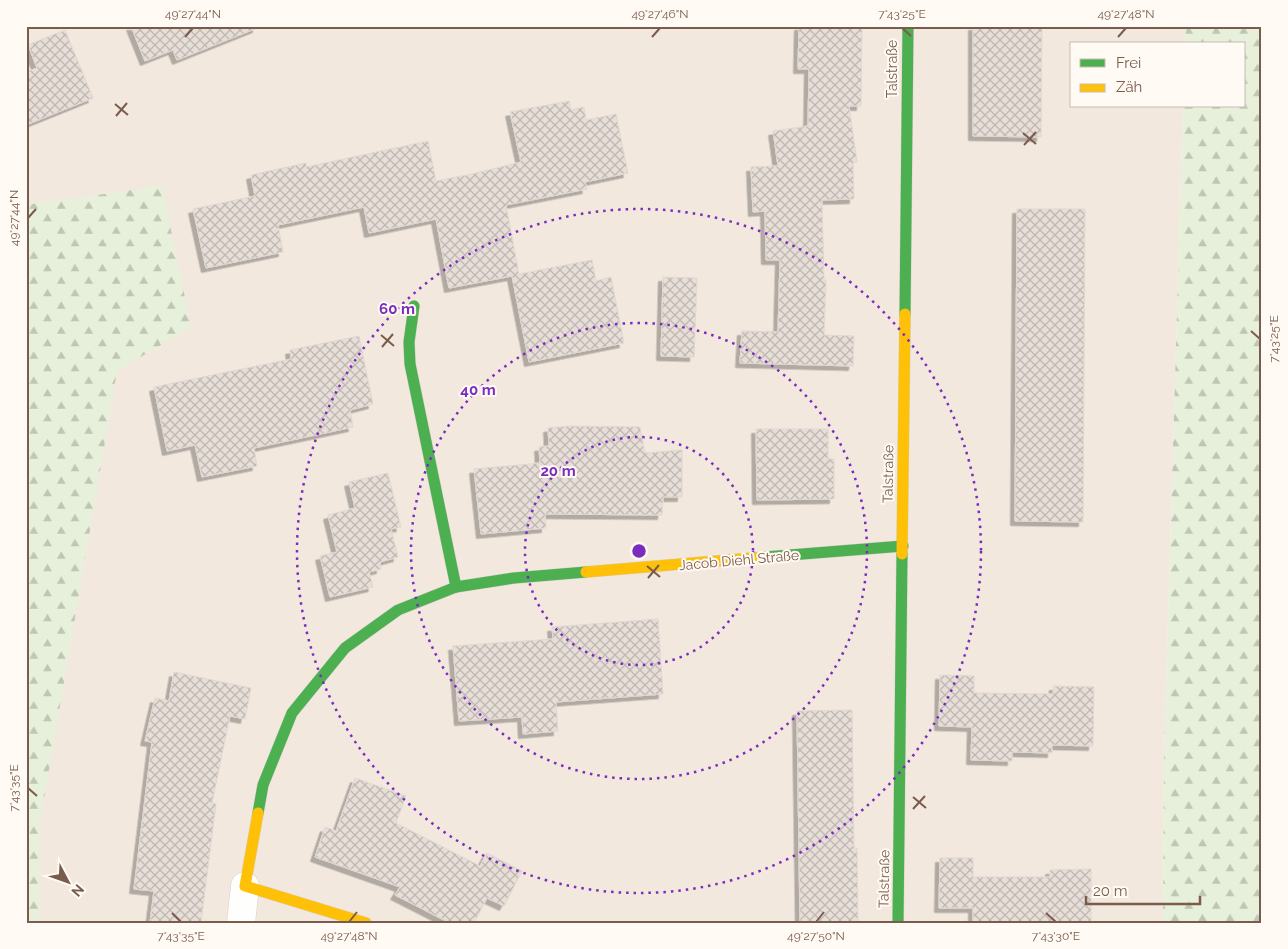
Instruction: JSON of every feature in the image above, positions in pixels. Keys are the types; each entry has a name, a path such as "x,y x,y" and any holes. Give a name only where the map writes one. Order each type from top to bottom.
{"street":[{"name":"Talstraße","path":"898,923 908,26"},
{"path":"414,306 409,342 410,364 456,587"},
{"name":"Jacob Diehl Straße","path":"241,923 245,886 263,785 292,713 345,648 398,610 456,587 514,578 903,546"},
{"path":"245,886 366,923"}],"shaded area":[{"path":"26,26 1186,26 1185,42 1070,42 1070,108 1183,108 1164,756 1163,923 26,923"}],"green space":[{"path":"1186,26 1262,26 1262,923 1163,923 1164,756 1183,108 1246,108 1246,42 1185,42"},
{"path":"162,186 191,327 117,371 39,829 40,923 26,923 26,208 32,204"}],"building":[{"path":"131,26 257,26 257,28 177,60 173,50 145,61"},
{"path":"799,26 862,26 861,106 849,106 857,162 853,163 854,199 822,200 824,280 826,280 824,335 854,336 853,366 740,363 742,331 778,332 780,260 766,260 765,211 753,212 751,167 778,166 773,131 808,126 809,69 798,69"},
{"path":"973,26 1042,26 1041,137 973,136"},
{"path":"65,30 93,98 26,125 26,72 37,68 28,45"},
{"path":"569,101 571,110 584,107 586,120 616,114 628,173 585,182 587,189 506,205 519,274 592,260 596,281 611,277 624,343 529,362 512,276 449,288 436,219 369,233 364,207 278,225 283,252 206,268 193,209 255,196 251,175 306,163 306,167 428,141 436,181 472,174 521,162 510,112"},
{"path":"1017,209 1085,209 1083,522 1015,521"},
{"path":"663,277 697,278 694,357 661,356"},
{"path":"359,336 373,404 350,410 353,427 254,448 257,466 202,477 195,445 167,451 154,387 291,359 290,350"},
{"path":"569,426 640,427 645,453 682,450 682,497 663,497 662,515 545,514 546,528 481,534 474,469 540,463 539,447 549,446 548,428"},
{"path":"756,429 828,429 828,459 834,459 834,499 757,500"},
{"path":"388,473 401,527 391,529 398,557 380,562 381,569 369,572 373,587 330,597 320,556 337,552 328,515 355,508 349,482"},
{"path":"658,619 663,694 556,702 558,731 523,734 522,717 459,721 453,646 553,639 552,627"},
{"path":"174,672 251,688 245,719 230,716 212,803 216,804 201,923 150,923 154,891 134,889 152,742 145,741 155,698 169,701"},
{"path":"940,675 974,676 974,693 1053,694 1054,686 1094,687 1093,746 1052,745 1052,753 1012,752 1012,761 971,760 972,727 939,726"},
{"path":"852,710 854,848 857,848 858,923 800,923 797,711"},
{"path":"355,778 406,796 396,823 480,866 487,853 522,871 504,906 487,898 474,923 450,923 395,895 400,887 315,857 325,827 336,831"},
{"path":"940,858 973,858 973,877 1050,877 1050,870 1091,869 1091,923 973,923 973,908 939,908"}],"traffic: fast":[{"path":"905,314 908,26"},
{"path":"414,306 409,342 410,364 456,587"},
{"path":"765,557 903,546"},
{"path":"898,923 902,554"},
{"path":"258,813 263,785 292,713 345,648 398,610 456,587 514,578 586,572"}],"traffic: slow":[{"path":"902,554 905,314"},
{"path":"586,572 765,557"},
{"path":"258,813 245,886 366,923"}]}
